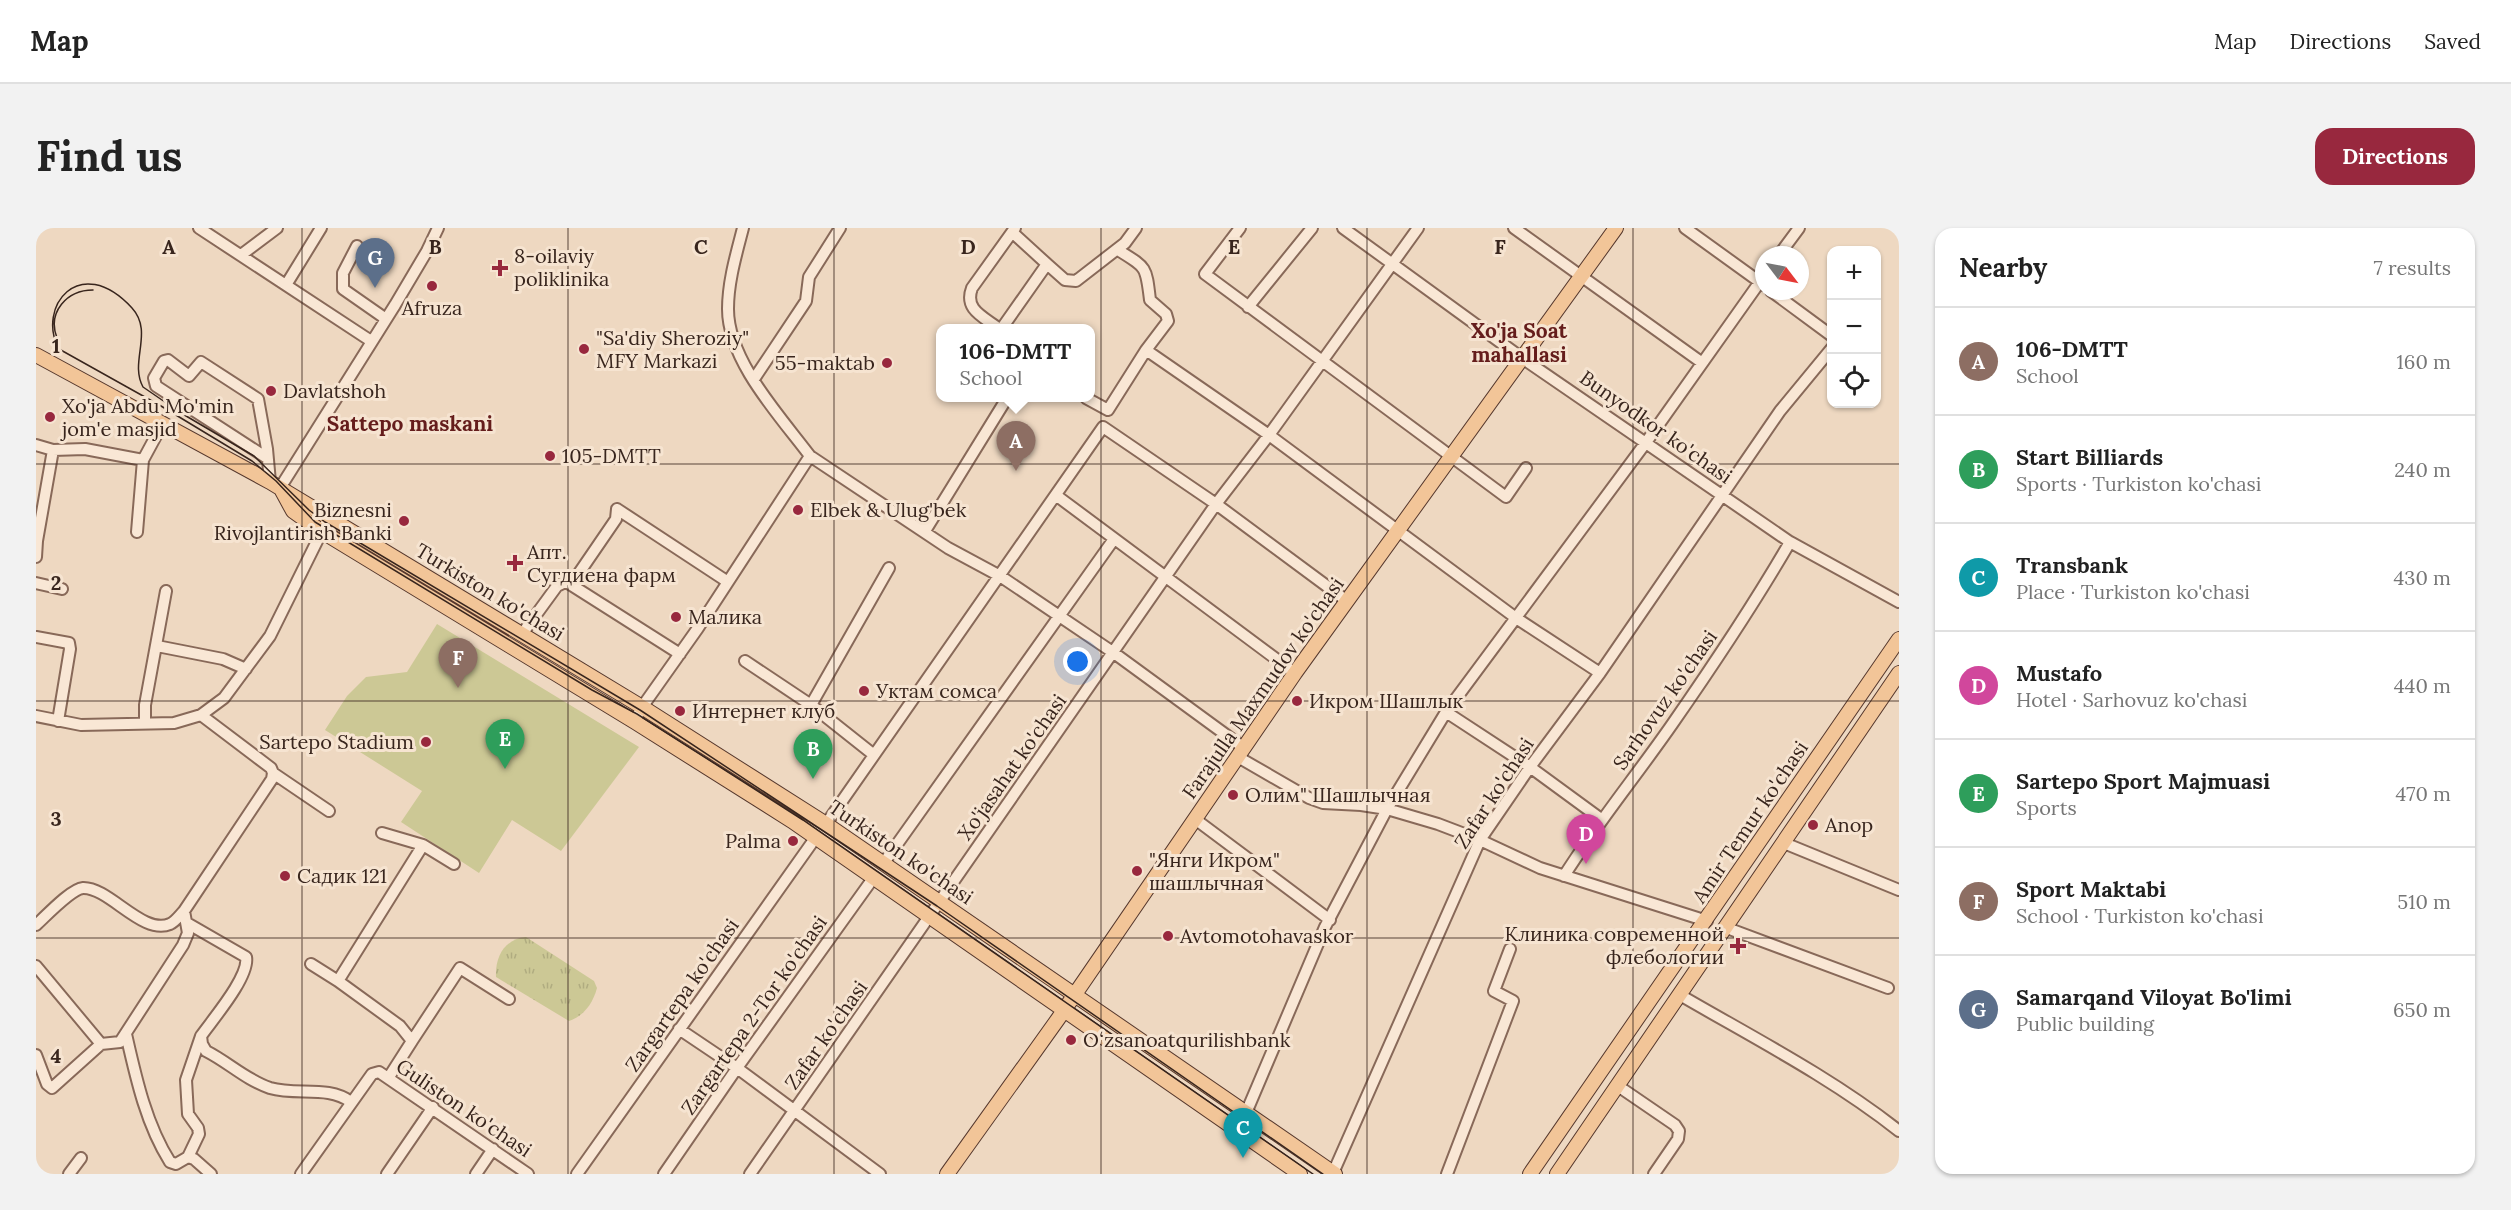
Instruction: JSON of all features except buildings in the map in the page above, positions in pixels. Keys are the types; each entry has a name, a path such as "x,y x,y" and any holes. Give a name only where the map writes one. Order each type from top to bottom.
{"main road":[{"name":"Farajulla Maxmudov ko'chasi","path":"947,1174 1064,1010 1295,673 1616,228"},
{"name":"Turkiston ko'chasi","path":"36,355 275,485 642,706 826,824 1334,1173"},
{"name":"Turkiston ko'chasi","path":"275,485 293,511 321,531 635,722 816,837 1300,1174"},
{"name":"Amir Temur ko'chasi","path":"1530,1174 1707,921 1899,639"},
{"name":"Amir Temur ko'chasi","path":"1557,1174 1899,673"}],"street":[{"path":"199,228 214,232 241,255 371,342"},
{"path":"241,255 277,228"},
{"path":"286,285 321,228"},
{"path":"275,485 386,319 427,251 438,228"},
{"path":"743,228 728,290 731,333 738,353 754,380 810,456 948,548 1000,576 1114,653 1241,752 1308,798 1323,803 1387,809 1480,840 1540,868 1707,921"},
{"path":"754,380 806,301 809,277 840,228"},
{"path":"995,324 970,306 968,297 1014,230 1065,280 1076,280 1118,250 1136,228"},
{"path":"1240,228 1205,274 1450,458 1506,497 1526,468"},
{"path":"1248,307 1312,228"},
{"name":"Bunyodkor ko'chasi","path":"1342,228 1522,358 1647,441 1790,542 1899,602"},
{"name":"Xo'jasahat ko'chasi","path":"930,916 1216,504 1269,435 1418,228"},
{"path":"1514,228 1701,362"},
{"path":"1685,228 1755,276"},
{"path":"1786,246 1799,228"},
{"path":"357,246 343,273 343,289 386,319"},
{"path":"1093,402 1108,411 1146,350 1168,321 1168,317 1150,300 1147,272 1141,264 1118,250"},
{"path":"1003,324 1047,264"},
{"path":"1246,1113 1330,920 1387,809 1446,712 1755,291"},
{"path":"1783,300 1827,332"},
{"path":"1146,350 1269,435 1516,618 1600,673"},
{"name":"Zafar ko'chasi","path":"1334,1173 1480,840 1530,766 1600,673 1780,411 1827,354"},
{"path":"267,458 156,386 154,378 164,361 168,360 189,376 201,362 258,399 267,458 275,485"},
{"path":"925,531 1005,402"},
{"path":"136,532 143,460 163,423"},
{"path":"826,824 1104,427 1216,504 1347,601"},
{"path":"36,445 53,450 85,449 143,460"},
{"path":"36,557 53,450"},
{"path":"635,722 642,706 680,654 810,456"},
{"path":"1057,496 1295,673"},
{"path":"522,634 557,586 577,576 616,519 617,509 728,582"},
{"path":"36,716 81,725 174,723 201,715 224,698 270,636 328,517"},
{"path":"883,864 1114,539"},
{"name":"Sarhovuz ko'chasi","path":"1564,876 1601,819 1672,725 1754,603 1790,542"},
{"path":"811,705 889,568"},
{"path":"565,581 680,654"},
{"path":"36,583 62,589"},
{"path":"146,724 145,705 166,591"},
{"path":"36,637 69,643 70,649 58,721"},
{"path":"157,646 223,659 246,669"},
{"path":"745,661 811,705 874,755"},
{"path":"1446,712 1530,766 1601,819"},
{"path":"201,715 271,768 273,773 329,811"},
{"path":"36,925 71,893 81,888 91,890 143,920 158,926 171,924 184,911 272,779 273,773"},
{"path":"1195,819 1330,920"},
{"path":"382,833 423,845 454,864"},
{"name":"Zargartepa ko'chasi","path":"577,1174 816,837"},
{"path":"1784,843 1899,890"},
{"path":"338,981 423,845"},
{"name":"Zargartepa 2-Tor ko'chasi","path":"664,1174 736,1068 874,877"},
{"path":"36,1057 47,1084 52,1088 101,1044 120,1042 183,945 188,933 184,911"},
{"name":"Zafar ko'chasi","path":"750,1174 930,916"},
{"path":"126,1034 140,1092 150,1121 170,1162 176,1164 188,1157 199,1134 198,1128 188,1114 186,1080 201,1036 237,984 247,964 246,957 233,948 187,923"},
{"path":"1727,928 1888,988"},
{"path":"1447,1174 1513,1001 1494,991 1510,949"},
{"path":"311,964 400,1026 412,1041"},
{"path":"36,966 101,1044"},
{"path":"389,1077 460,968 509,999"},
{"path":"1680,995 1809,1070 1878,1114 1899,1131"},
{"path":"679,1029 880,1174"},
{"path":"201,1036 206,1051 254,1082 293,1093 334,1093 351,1102 301,1174"},
{"name":"Guliston ko'chasi","path":"351,1102 372,1074 379,1072 528,1174"},
{"path":"1618,1086 1674,1125 1679,1131 1678,1139 1654,1174"},
{"path":"387,1174 433,1107"},
{"path":"476,1174 493,1149"},
{"path":"188,1157 194,1159 211,1174"},
{"path":"69,1174 81,1158"}],"green space":[{"path":"437,624 639,747 561,851 512,820 479,873 401,822 422,791 325,730 347,696 366,677 407,672"},
{"path":"526,937 594,981 597,988 593,999 579,1016 569,1021 496,977 497,962 503,950 512,941"}],"tram line":[{"path":"1313,1174 803,820 637,714 592,690 315,522 276,481 252,461 161,406 59,349 53,333 53,317 58,303 67,292 80,285 95,285 113,292 132,308 138,317 141,327 138,367 143,387 181,413 254,456 309,510 325,522 640,710 937,906 1323,1174"},
{"path":"57,338 55,320 62,304 75,294 93,290"}],"place":[{"name":"8-oilaviy poliklinika","path":"500,268"},
{"name":"Afruza","path":"432,286"},
{"name":"Samarqand Viloyat Bo'limi","path":"375,288"},
{"name":"\"Sa'diy Sheroziy\" MFY Markazi","path":"584,349"},
{"name":"55-maktab","path":"887,363"},
{"name":"Davlatshoh","path":"271,391"},
{"name":"Xo'ja Abdu Mo'min jom'e masjid","path":"50,417"},
{"name":"105-DMTT","path":"550,456"},
{"name":"106-DMTT","path":"1016,471"},
{"name":"Elbek & Ulug'bek","path":"798,510"},
{"name":"Biznesni Rivojlantirish Banki","path":"404,521"},
{"name":"Апт. Сугдиена фарм","path":"515,563"},
{"name":"Малика","path":"676,617"},
{"name":"Sport Maktabi","path":"458,688"},
{"name":"Уктам сомса","path":"864,691"},
{"name":"Икром Шашлык","path":"1297,701"},
{"name":"Интернет клуб","path":"680,711"},
{"name":"Sartepo Stadium","path":"426,742"},
{"name":"Sartepo Sport Majmuasi","path":"505,769"},
{"name":"Start Billiards","path":"813,779"},
{"name":"Олим\" Шашлычная","path":"1233,795"},
{"name":"Anop","path":"1813,825"},
{"name":"Palma","path":"793,841"},
{"name":"Mustafo","path":"1586,864"},
{"name":"\"Янги Икром\" шашлычная","path":"1137,871"},
{"name":"Садик 121","path":"285,876"},
{"name":"Avtomotohavaskor","path":"1168,936"},
{"name":"Клиника современной флебологии","path":"1738,946"},
{"name":"Oʻzsanoatqurilishbank","path":"1071,1040"},
{"name":"Transbank","path":"1243,1158"}],"district":[{"name":"Xo'ja Soat mahallasi","path":"1519,343"},
{"name":"Sattepo maskani","path":"410,424"}]}
